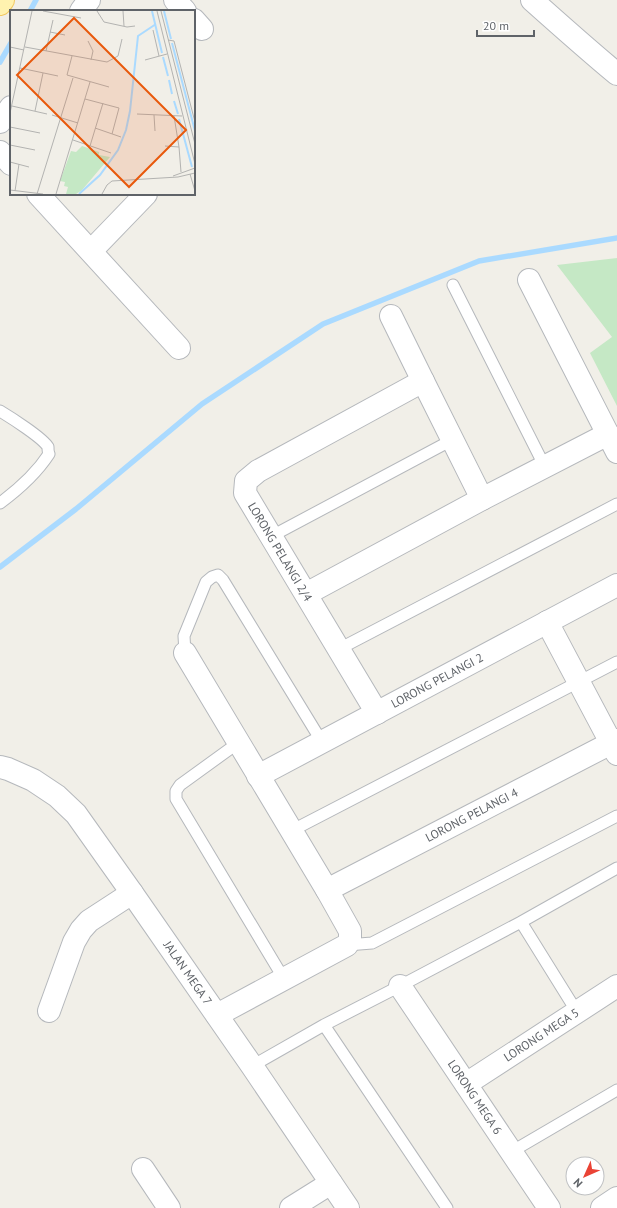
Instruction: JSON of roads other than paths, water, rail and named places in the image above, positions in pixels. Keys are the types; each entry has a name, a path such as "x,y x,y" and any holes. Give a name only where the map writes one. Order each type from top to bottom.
{"main road":[{"path":"0,4 2,0"}],"street":[{"path":"82,10 89,0"},
{"path":"175,0 184,10"},
{"path":"532,0 587,50 617,74"},
{"path":"0,122 10,108"},
{"path":"0,152 10,163"},
{"path":"39,195 179,348"},
{"path":"91,252 145,195"},
{"path":"306,594 482,499 545,467 612,443 529,280"},
{"path":"391,316 482,499"},
{"name":"LORONG PELANGI 2/4","path":"377,713 339,648 270,537 245,493 246,481 258,471 423,381"},
{"name":"LORONG PELANGI 2","path":"258,776 617,585"},
{"path":"548,622 579,682 615,746"},
{"path":"185,653 350,931 350,939 347,945 217,1015"},
{"name":"LORONG PELANGI 4","path":"327,890 615,746"},
{"name":"JALAN MEGA 7","path":"0,767 8,768 33,780 57,796 76,814 217,1015 348,1208"},
{"path":"49,1011 74,942 80,930 89,921 132,893"},
{"name":"LORONG MEGA 6","path":"400,986 549,1208"},
{"name":"LORONG MEGA 5","path":"466,1084 617,986"},
{"path":"144,1169 169,1208"},
{"path":"291,1208 331,1183"},
{"path":"602,1208 617,1198"}],"lane":[{"path":"453,285 545,467"},
{"path":"0,411 43,442 48,447 49,454 41,466 16,491 0,503"},
{"path":"270,537 452,440"},
{"path":"339,648 617,504"},
{"path":"185,653 184,636 206,582 212,577 218,575 223,580 322,742"},
{"path":"291,831 617,662"},
{"path":"238,742 180,785 176,791 176,799 284,979"},
{"path":"347,945 372,943 617,816"},
{"path":"252,1066 324,1025 521,922 617,868"},
{"path":"521,922 577,1012"},
{"path":"324,1025 447,1208"},
{"path":"511,1152 617,1090"}],"waterway":[{"path":"31,10 36,0"},
{"path":"0,62 10,45"},
{"path":"0,567 76,509 202,404 323,324 479,261 617,238"}]}
